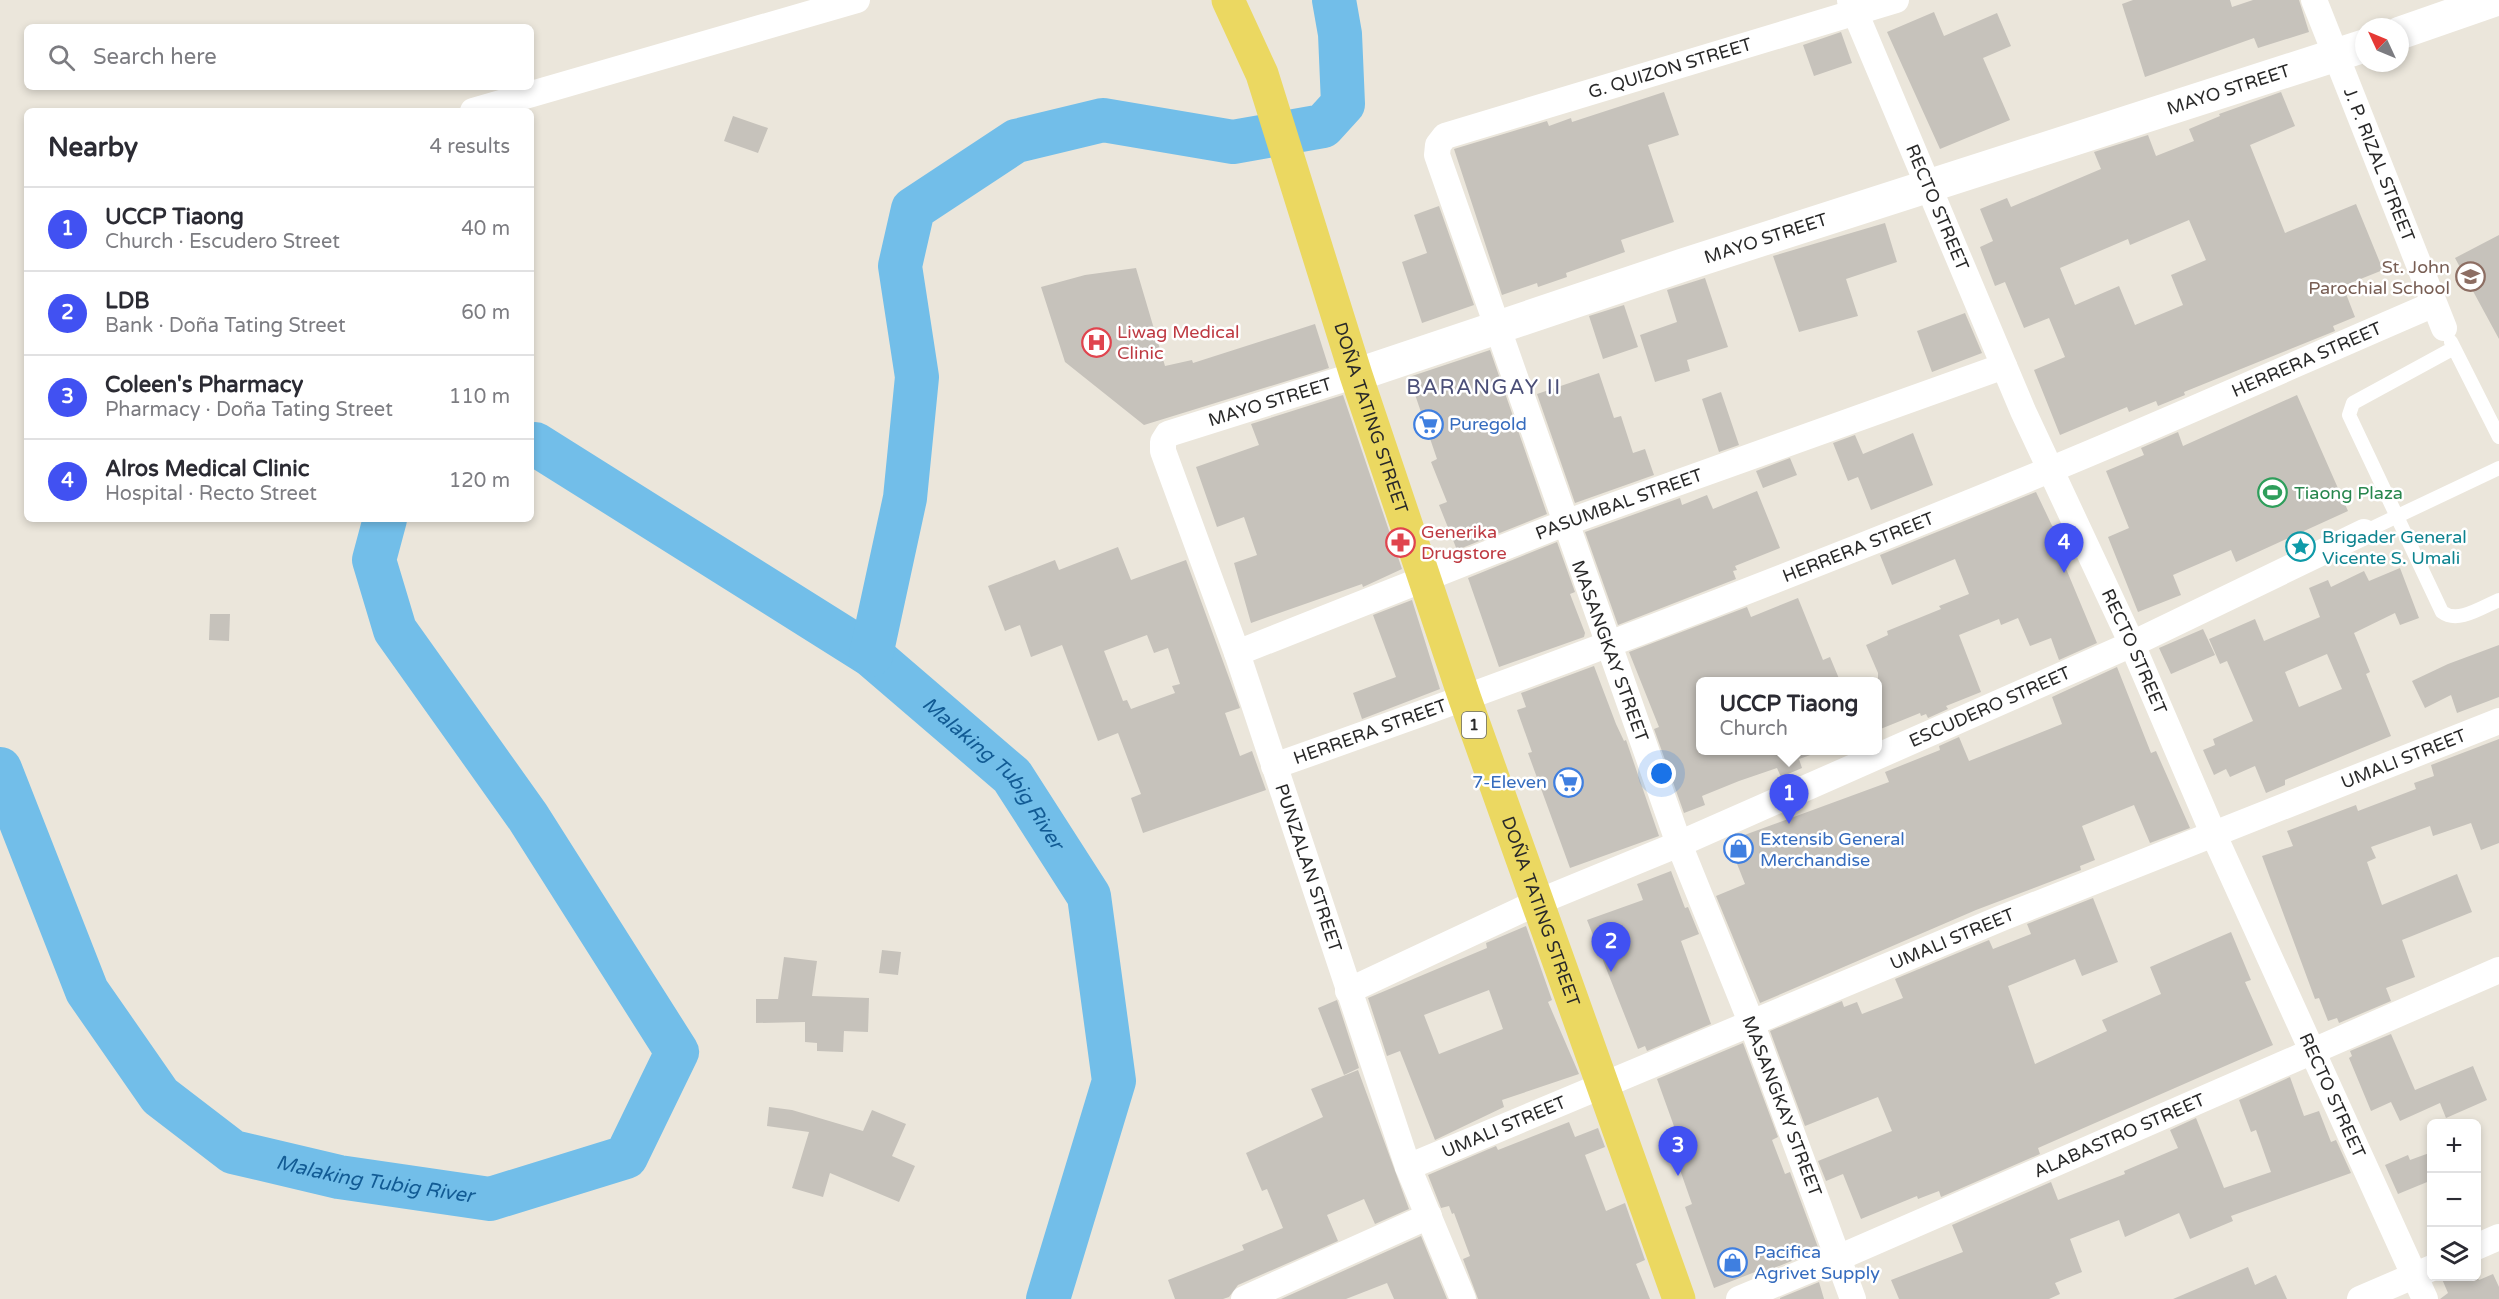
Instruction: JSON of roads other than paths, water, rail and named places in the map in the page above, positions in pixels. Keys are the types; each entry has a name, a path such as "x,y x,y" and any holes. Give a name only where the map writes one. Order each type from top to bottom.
{"main road":[{"name":"DOÑA TATING STREET","path":"1228,0 1262,74 1356,375 1465,699 1679,1299"}],"street":[{"path":"483,108 857,0"},
{"name":"G. QUIZON STREET","path":"1445,136 1853,7 1896,0"},
{"name":"J. P. RIZAL STREET","path":"2314,0 2350,51 2432,305 2449,338"},
{"path":"2409,30 2495,0"},
{"name":"RECTO STREET","path":"1853,7 2049,470 2132,644 2212,833 2312,1050 2422,1272 2424,1299"},
{"name":"MAYO STREET","path":"1168,435 1929,185 2350,51"},
{"name":"MASANGKAY STREET","path":"1445,136 1438,145 1437,155 1607,644 1679,844 1751,1022 1853,1299"},
{"name":"HERRERA STREET","path":"1274,766 1465,699 2049,470 2432,305"},
{"name":"PASUMBAL STREET","path":"1237,652 1565,523 2004,366"},
{"name":"PUNZALAN STREET","path":"1168,435 1163,442 1163,451 1237,652 1408,1167 1463,1299"},
{"name":"ESCUDERO STREET","path":"1882,754 2132,644 2364,532"},
{"name":"UMALI STREET","path":"1408,1167 1751,1022 2212,833 2499,721"},
{"name":"ESCUDERO STREET","path":"1348,992 1538,902 1679,844 1881,755"},
{"name":"ALABASTRO STREET","path":"1739,1299 1839,1258 2499,970"},
{"path":"1244,1299 1429,1216"},
{"path":"2481,1245 2499,1237"},
{"path":"2360,1299 2422,1272"}],"lane":[{"path":"2499,437 2449,338 2353,403 2349,410 2349,416 2442,612 2449,618 2459,617 2499,600"},
{"path":"2364,532 2499,468"}],"waterway":[{"path":"871,655 905,498 917,377 900,266 913,209 1016,141 1103,120 1233,142 1323,126 1343,104 1340,34 1334,0"},
{"name":"Malaking Tubig River","path":"534,444 871,655 1012,776 1089,896 1114,1081 1048,1299"},
{"name":"Malaking Tubig River","path":"0,769 87,991 160,1096 233,1152 339,1177 490,1199 626,1157 677,1052 528,817 395,630 374,560 384,522"}],"place":[{"name":"St. John Parochial School","path":"2471,277"},
{"name":"Liwag Medical Clinic","path":"1096,342"},
{"name":"Puregold","path":"1428,424"},
{"name":"Tiaong Plaza","path":"2273,493"},
{"name":"Generika Drugstore","path":"1400,542"},
{"name":"Brigader General Vicente S. Umali","path":"2301,547"},
{"name":"Alros Medical Clinic","path":"2064,573"},
{"name":"7-Eleven","path":"1568,782"},
{"name":"UCCP Tiaong","path":"1789,824"},
{"name":"Extensib General Merchandise","path":"1739,849"},
{"name":"LDB","path":"1611,972"},
{"name":"Coleen's Pharmacy","path":"1678,1176"},
{"name":"Pacifica Agrivet Supply","path":"1733,1262"}],"district":[{"name":"BARANGAY II","path":"1484,387"}]}
